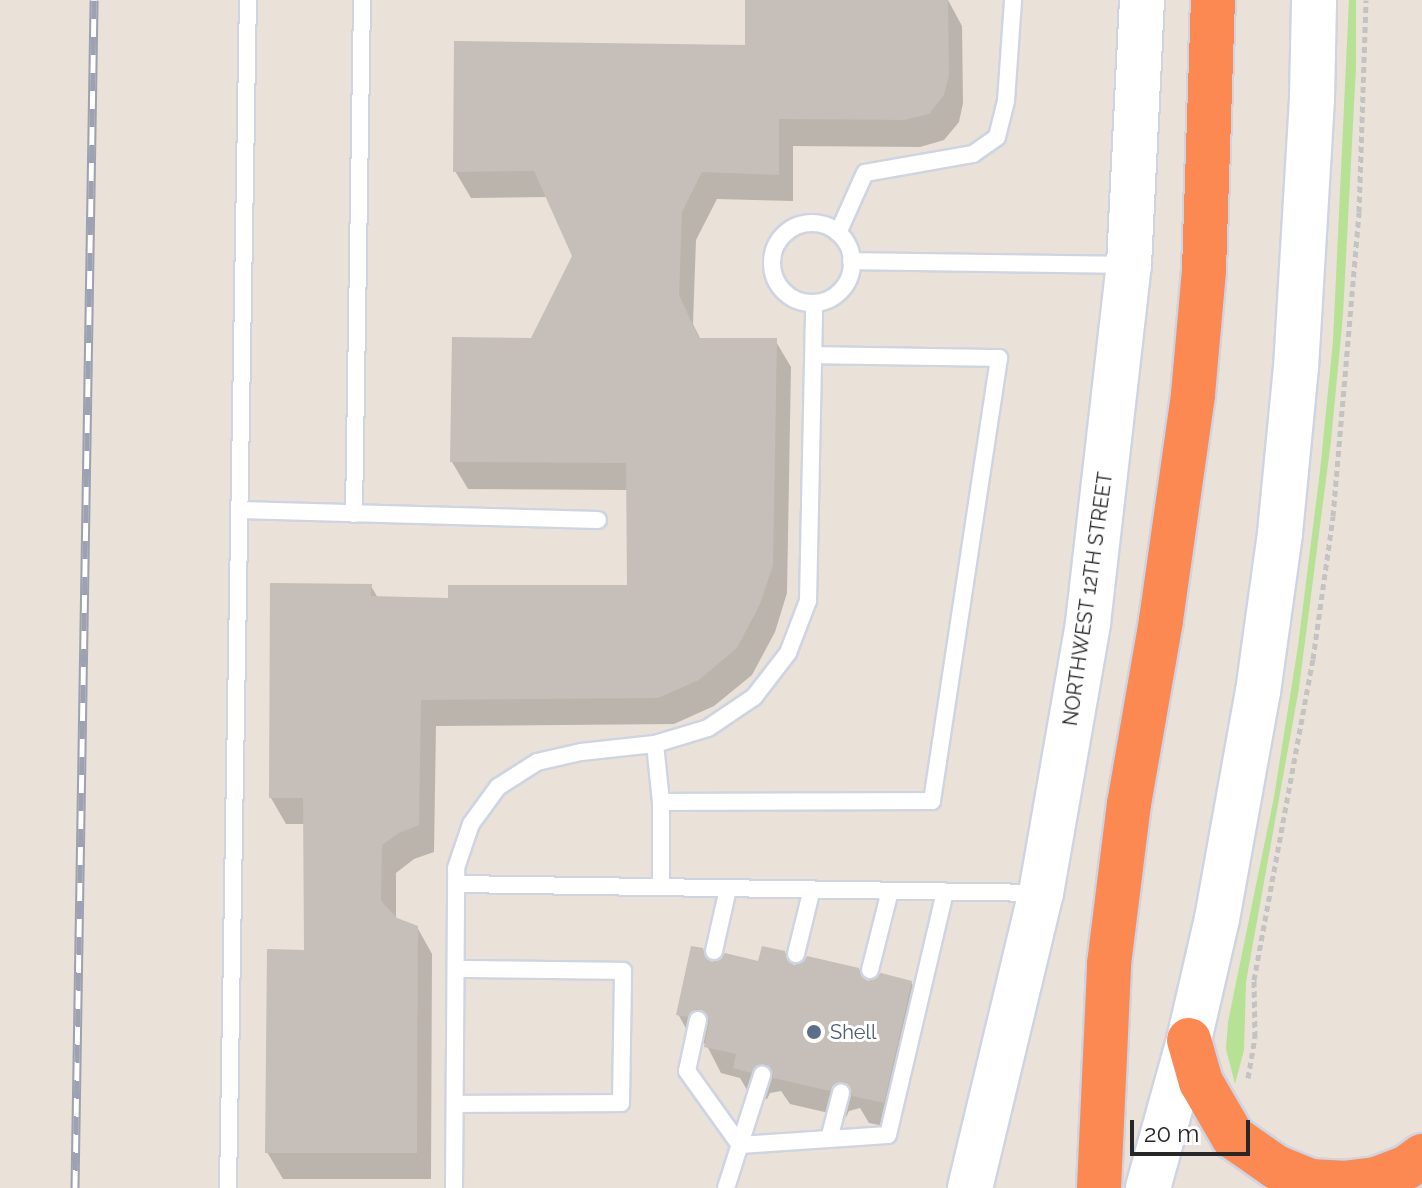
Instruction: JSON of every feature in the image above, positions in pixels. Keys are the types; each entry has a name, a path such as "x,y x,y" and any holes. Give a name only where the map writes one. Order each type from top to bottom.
{"highway":[{"path":"1099,1188 1109,964 1129,804 1161,620 1193,394 1204,270 1213,0"},
{"path":"1189,1040 1201,1082 1233,1137 1276,1167 1310,1181 1343,1183 1376,1179 1407,1167 1422,1156"}],"main road":[{"path":"1148,1188 1189,1040 1217,919 1250,737 1280,533 1296,368 1312,98 1314,0"},
{"name":"NORTHWEST 12TH STREET","path":"970,1188 1041,893 1088,623 1129,265 1137,2"}],"lane":[{"path":"228,1188 248,0"},
{"path":"354,514 362,0"},
{"path":"838,233 865,173 973,154 997,137 1006,101 1013,0"},
{"path":"809,223 824,225 838,233 847,245 851,261 850,276 841,290 829,299 814,303 785,294 776,281 773,251 782,237 794,228 809,223"},
{"path":"851,261 1129,265"},
{"path":"454,1188 456,868 471,824 498,787 537,762 581,752 655,744 708,728 754,697 788,653 808,601 814,303"},
{"path":"661,802 932,801 999,358 814,355"},
{"path":"239,510 598,520"},
{"path":"655,744 661,802 661,887"},
{"path":"456,884 1041,893"},
{"path":"714,951 728,889"},
{"path":"796,954 812,889"},
{"path":"870,970 890,891"},
{"path":"740,1145 888,1135 945,892"},
{"path":"455,1104 621,1103 623,971 457,969"},
{"path":"698,1020 687,1071 740,1145"},
{"path":"726,1188 762,1075"},
{"path":"829,1139 841,1093"}],"green space":[{"path":"1349,0 1356,0 1356,67 1343,315 1331,441 1299,688 1246,982 1244,1050 1235,1084 1226,1049 1228,1022 1274,797 1298,646 1320,471 1333,341"}],"building":[{"path":"745,0 948,0 949,75 944,95 929,114 904,120 779,119 779,175 702,172 682,212 679,295 699,338 777,338 773,565 760,604 737,648 699,680 658,698 421,700 419,825 399,833 382,845 381,901 397,918 418,926 417,1153 265,1153 267,949 304,950 303,798 269,798 270,583 372,584 371,596 448,598 448,585 627,585 626,463 450,462 452,337 531,338 572,256 534,171 453,172 454,41 745,45"},
{"path":"691,946 703,948 706,958 712,962 725,953 758,961 762,946 785,951 788,961 794,965 803,962 807,956 859,968 862,977 868,981 881,973 912,981 884,1103 852,1096 849,1086 843,1082 834,1085 830,1091 773,1078 771,1068 765,1064 755,1066 751,1073 733,1068 736,1054 704,1047 709,1022 706,1012 695,1009 687,1017 676,1015"}],"railway":[{"path":"75,1188 94,0"}],"place":[{"name":"Shell","path":"814,1032"}]}
